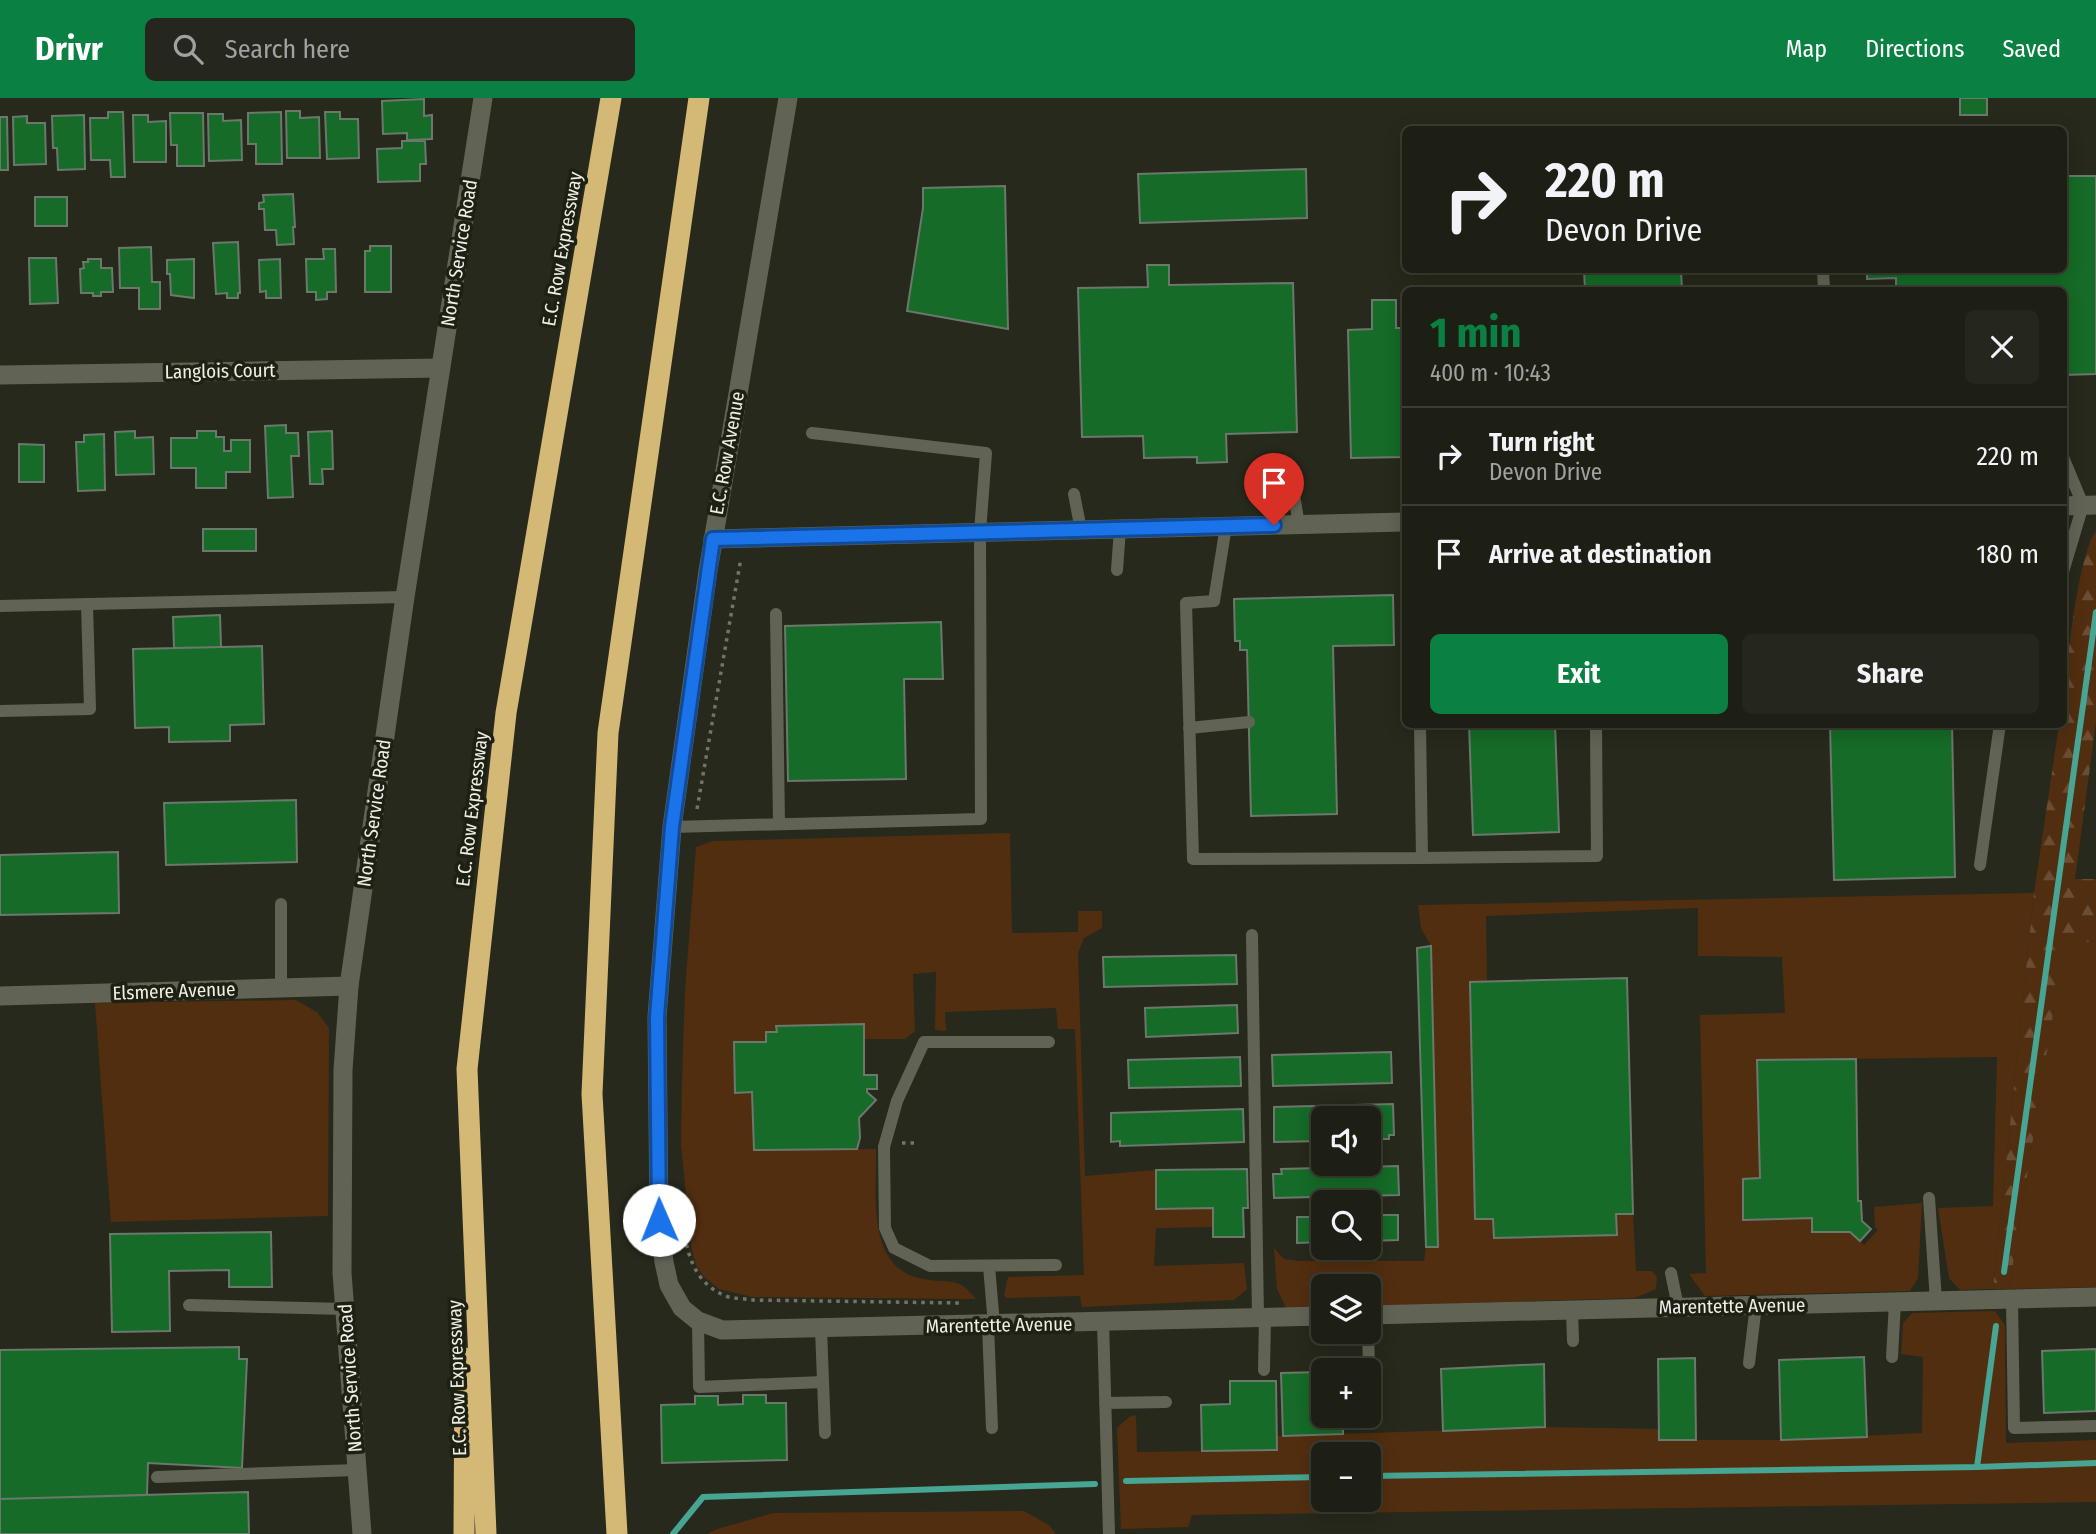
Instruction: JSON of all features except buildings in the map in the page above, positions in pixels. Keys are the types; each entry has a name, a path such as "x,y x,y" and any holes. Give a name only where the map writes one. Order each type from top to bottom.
{"highway":[{"name":"E.C. Row Expressway","path":"486,1534 467,1069 506,713 611,98"},
{"path":"617,1534 592,1094 608,733 699,98"},
{"path":"464,1534 467,1069"}],"street":[{"name":"North Service Road","path":"362,1534 342,1273 343,1084 349,986 405,597 483,98"},
{"name":"E.C. Row Avenue","path":"682,1308 669,1285 659,1220 657,1017 672,827 713,539 788,98"},
{"name":"Langlois Court","path":"0,375 440,368"},
{"path":"713,539 1402,522"},
{"name":"Elsmere Avenue","path":"0,996 349,986"},
{"name":"Marentette Avenue","path":"1381,1315 2096,1297"},
{"name":"Marentette Avenue","path":"682,1308 698,1321 722,1330 1311,1316"}],"lane":[{"path":"672,827 981,819 980,532 986,453 812,433"},
{"path":"2067,468 2081,505 2067,557"},
{"path":"1074,494 1081,530"},
{"path":"1294,495 1299,525"},
{"path":"1226,526 1214,601 1186,603 1193,859 1597,856 1595,728"},
{"path":"1117,570 1120,529"},
{"path":"0,606 405,597"},
{"path":"0,711 90,709 87,604"},
{"path":"776,614 779,824"},
{"path":"1189,728 1249,722"},
{"path":"1420,728 1422,858"},
{"path":"1980,864 1999,728"},
{"path":"281,904 281,988"},
{"path":"1252,935 1264,1370"},
{"path":"1049,1042 924,1042 897,1101 884,1147 885,1228 894,1248 930,1266 1056,1265"},
{"path":"1929,1198 1936,1301"},
{"path":"989,1266 992,1428"},
{"path":"1671,1273 1678,1307"},
{"path":"2012,1299 2014,1428 2096,1426"},
{"path":"1892,1357 1895,1302"},
{"path":"189,1305 345,1309"},
{"path":"1749,1363 1756,1306"},
{"path":"1572,1310 1573,1341"},
{"path":"698,1321 699,1387 823,1382"},
{"path":"1103,1322 1109,1534"},
{"path":"821,1329 825,1433"},
{"path":"1105,1403 1166,1402"},
{"path":"157,1477 357,1470"}],"path":[{"path":"699,797 741,556"},
{"path":"900,1143 918,1143"},
{"path":"680,1186 687,1252 700,1278 725,1296 751,1300 972,1303"}],"green space":[{"path":"2096,531 2096,722 2075,879 2096,879 2096,941 2064,945 2009,1289 1993,1289 2034,893 2059,728 2067,728 2068,654 2077,593 2089,545"},
{"path":"1010,833 1012,933 1078,932 1078,911 1102,911 1102,928 1084,938 1078,953 1085,1176 1156,1170 1157,1209 1213,1208 1213,1227 1156,1228 1154,1266 1244,1263 1247,1289 1234,1300 1082,1307 1080,1296 1006,1298 1004,1295 1008,1277 1084,1275 1075,1029 1058,1029 1056,1008 945,1012 946,1031 935,1030 936,972 913,974 915,1031 905,1039 864,1039 863,1024 777,1026 777,1032 766,1032 766,1042 734,1042 735,1092 752,1092 754,1150 876,1149 878,1227 891,1261 904,1272 923,1279 958,1283 976,1299 752,1297 719,1289 703,1276 696,1265 691,1246 681,1144 685,990 696,847 713,841"},
{"path":"2034,893 1993,1289 1960,1290 1949,1278 1938,1208 1993,1206 1997,1057 1758,1060 1760,1178 1743,1179 1743,1220 1812,1218 1813,1232 1850,1232 1864,1245 1878,1230 1875,1227 1874,1207 1922,1203 1918,1278 1910,1291 1705,1296 1689,1274 1706,1273 1700,1015 1785,1013 1782,957 1698,956 1698,908 1486,916 1487,982 1470,982 1475,1219 1493,1219 1494,1238 1616,1235 1616,1214 1633,1214 1636,1271 1652,1271 1657,1277 1656,1289 1635,1298 1381,1306 1381,1274 1311,1274 1311,1307 1286,1308 1277,1289 1274,1248 1284,1259 1298,1261 1424,1261 1426,1247 1438,1247 1431,946 1421,928 1418,905"},
{"path":"2096,941 2096,1287 2009,1289 2064,944"},
{"path":"296,1000 317,1012 329,1028 328,1216 111,1222 95,1003"},
{"path":"1995,1311 2005,1325 2006,1443 2096,1440 2096,1502 1192,1515 1188,1527 1121,1529 1117,1428 1129,1417 1136,1415 1137,1452 1276,1450 1277,1436 1545,1427 1659,1429 1660,1440 1781,1440 1922,1433 1923,1357 1901,1354 1903,1323 1912,1313"},
{"path":"1024,1511 1049,1525 1056,1534 707,1534 774,1513"}],"waterway":[{"path":"2004,1272 2096,612"},
{"path":"1977,1467 1996,1326"},
{"path":"1381,1476 2096,1463"},
{"path":"1126,1481 1311,1477"},
{"path":"673,1534 703,1497 1095,1484"}],"route":[{"path":"659,1220 657,1017 672,827 713,539 1274,525"}]}
